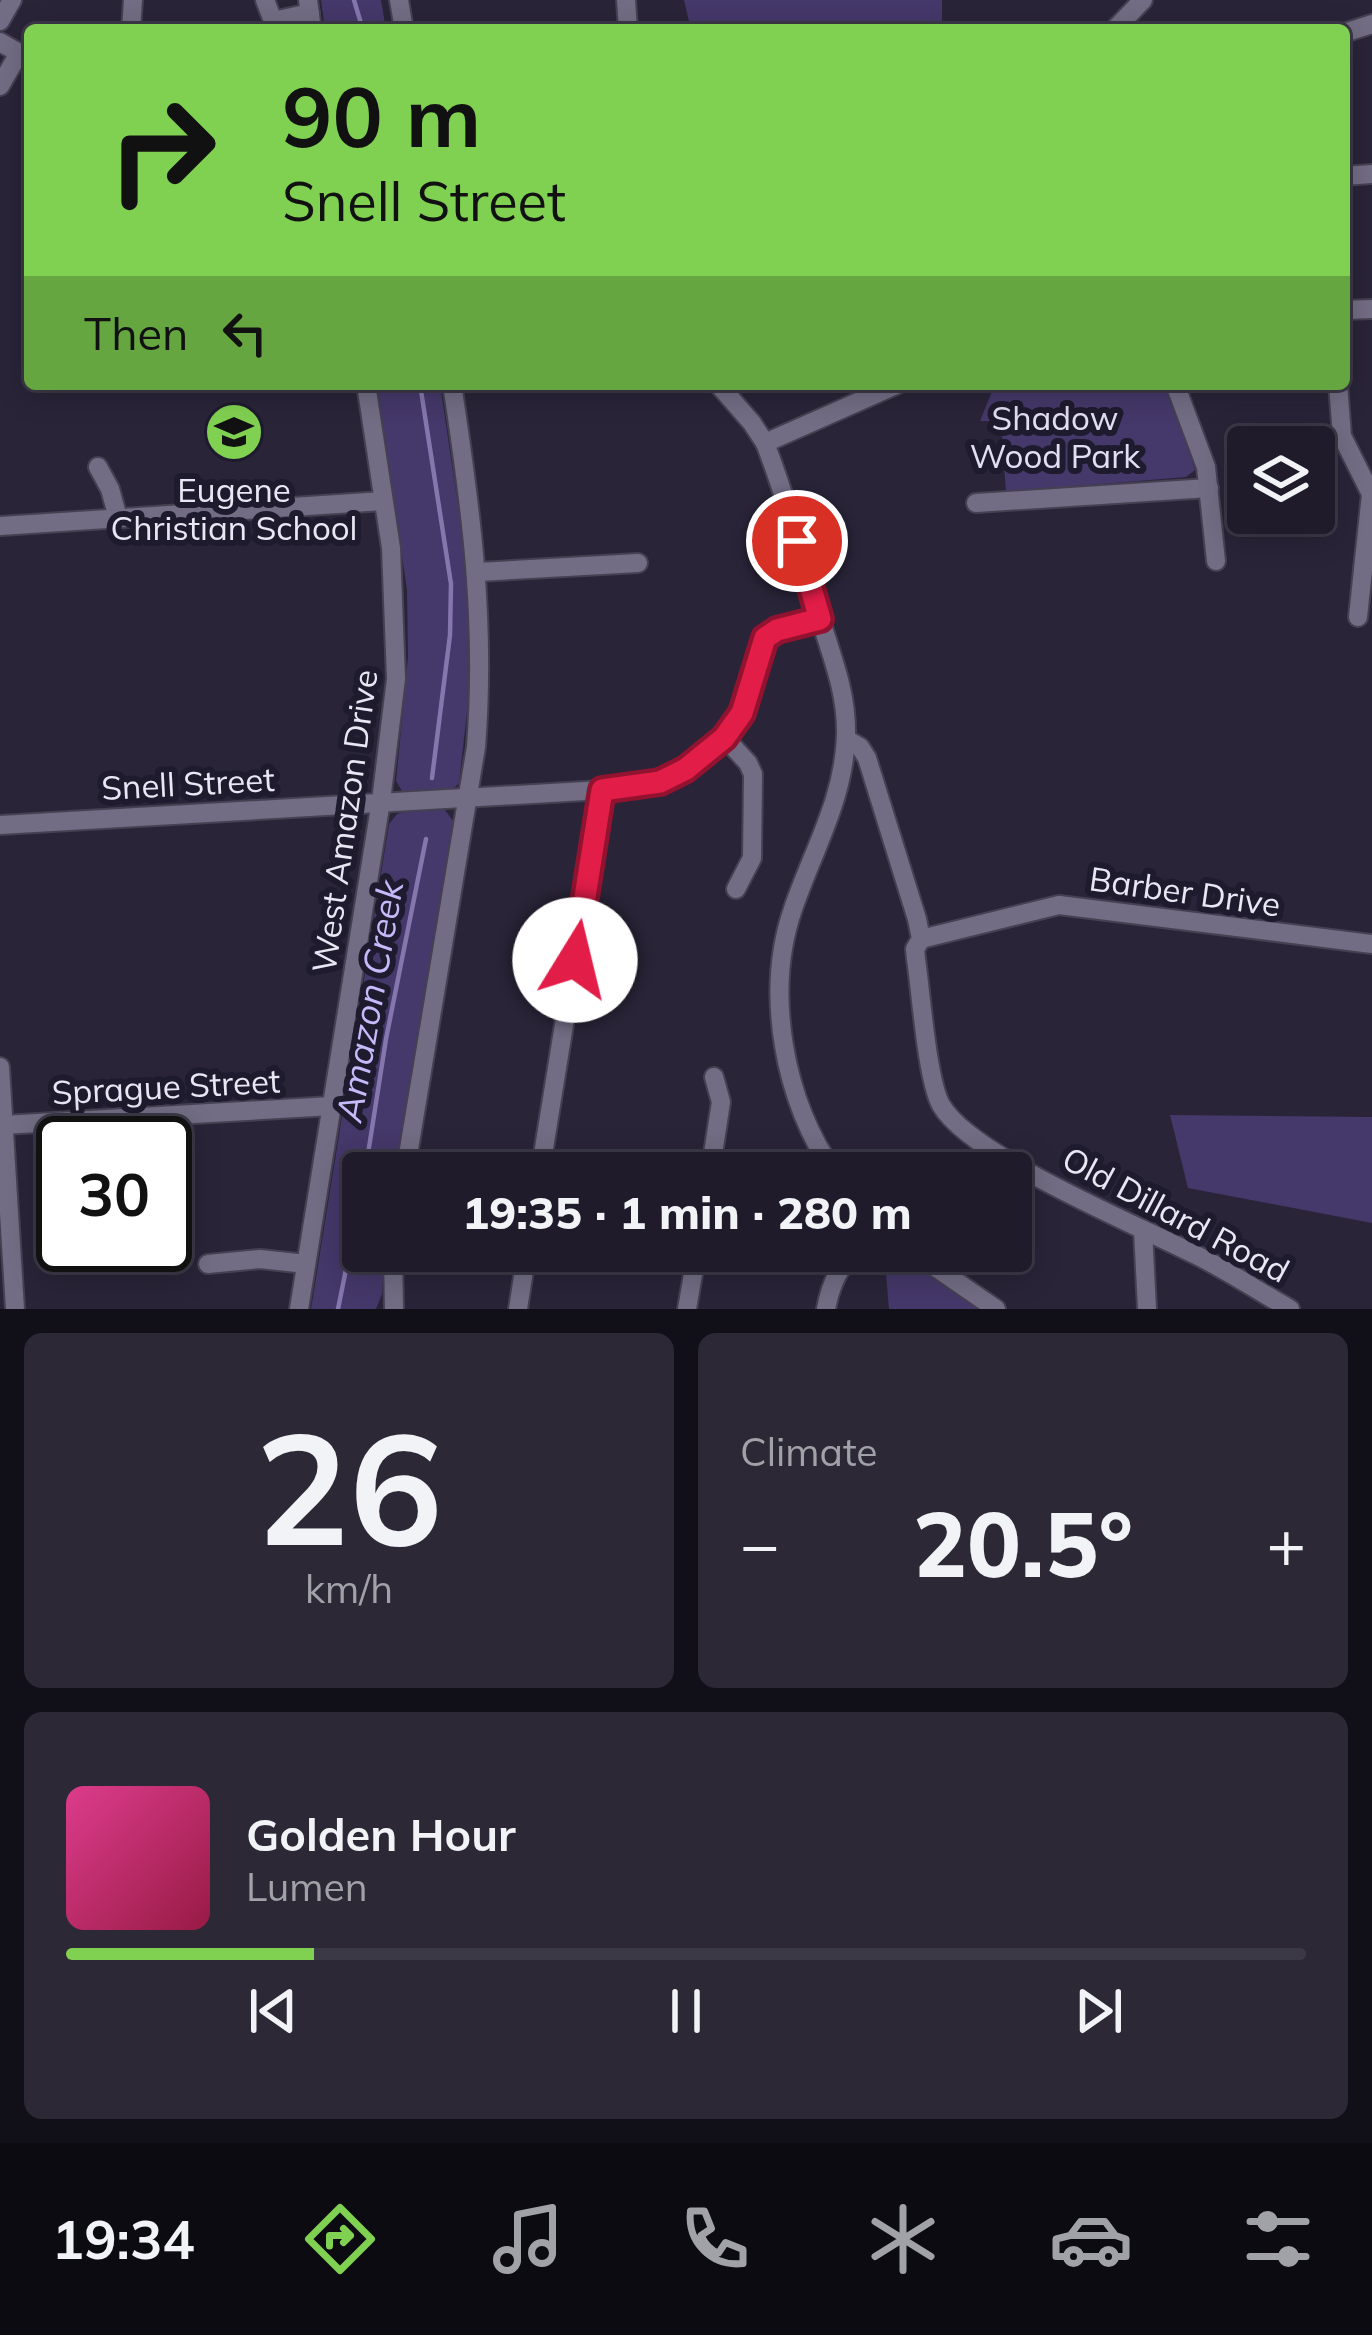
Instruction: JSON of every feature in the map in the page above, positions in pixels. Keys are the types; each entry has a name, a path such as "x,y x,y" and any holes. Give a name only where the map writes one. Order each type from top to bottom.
{"street":[{"path":"0,21 12,0"},
{"path":"1120,24 1143,0"},
{"path":"276,24 310,14"},
{"path":"0,42 19,53 0,86"},
{"name":"West Amazon Drive","path":"299,1309 393,720 397,632 367,390"},
{"path":"409,1152 468,796 481,686 478,572 453,390"},
{"path":"724,390 765,443 842,692 846,740 834,808 791,913 781,971 790,1071 822,1152"},
{"path":"765,443 885,390"},
{"path":"1177,390 1209,488 1216,561"},
{"path":"1338,390 1342,436 1371,494 1358,617"},
{"path":"98,466 118,518"},
{"path":"976,503 1209,488"},
{"path":"0,526 383,501"},
{"path":"478,572 638,563"},
{"name":"Snell Street","path":"0,825 645,785 674,776 724,738 752,689 765,638 777,630 820,619"},
{"path":"724,738 753,773 752,858 736,890"},
{"name":"Old Dillard Road","path":"846,740 860,747 867,758 921,939 916,959 933,1079 942,1107 998,1155 1198,1255 1291,1309"},
{"path":"543,1152 602,790"},
{"name":"Barber Drive","path":"921,939 1059,905 1372,944"},
{"path":"0,1067 15,1309"},
{"path":"713,1152 721,1102 714,1077"},
{"name":"Sprague Street","path":"3,1125 332,1106"},
{"path":"1143,1230 1147,1309"},
{"path":"208,1264 260,1259 306,1264"},
{"path":"393,1272 394,1309"},
{"path":"518,1309 524,1272"},
{"path":"688,1309 694,1272"},
{"path":"826,1309 839,1272"},
{"path":"942,1272 996,1309"}],"green space":[{"path":"321,0 381,0 385,24 324,24"},
{"path":"684,0 942,0 942,24 690,24"},
{"path":"378,390 441,390 468,601 469,695 459,783 452,790 402,791 396,781 408,657 407,590"},
{"name":"Shadow Wood Park","path":"993,390 1169,390 1195,470 1186,477 1006,492 1001,421 980,421"},
{"path":"417,808 445,810 454,822 399,1152 342,1152 342,1272 384,1272 382,1294 376,1309 311,1309 389,824 397,814"},
{"path":"1170,1115 1372,1117 1372,1223 1188,1188"},
{"path":"886,1272 926,1272 980,1309 889,1309"}],"waterway":[{"name":"Amazon Creek","path":"354,0 361,24"},
{"name":"Amazon Creek","path":"421,390 451,584 450,635 432,778"},
{"name":"Amazon Creek","path":"368,1152 426,839"},
{"name":"Amazon Creek","path":"338,1309 345,1272"}],"place":[{"name":"Eugene Christian School","path":"234,432"}],"route":[{"path":"575,960 602,790 660,782 686,769 724,738 742,713 765,638 777,630 820,619 797,541"}]}
